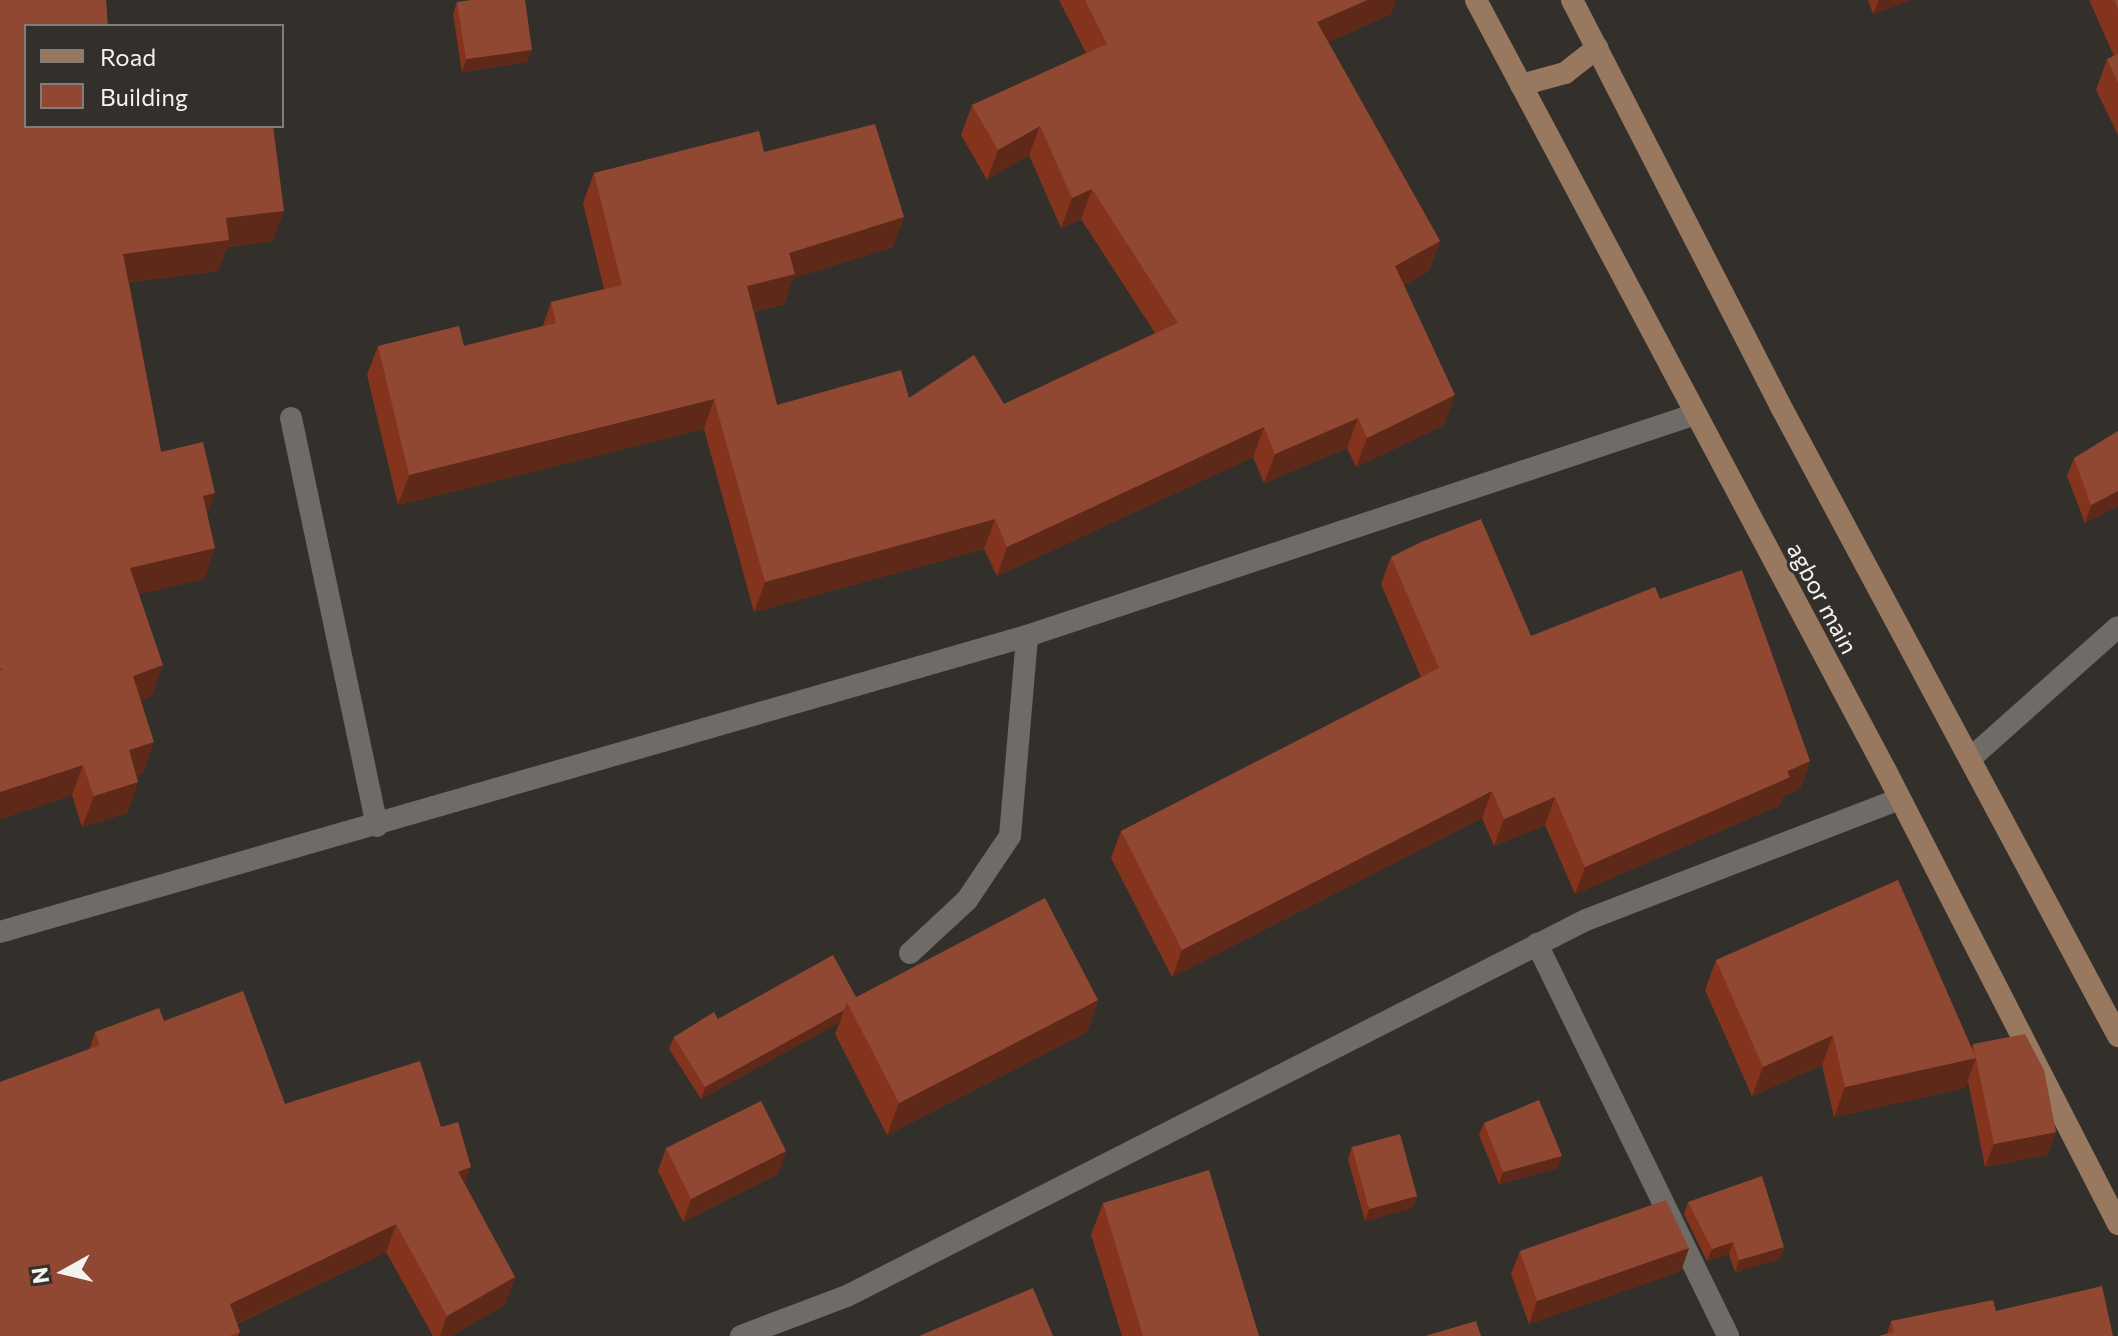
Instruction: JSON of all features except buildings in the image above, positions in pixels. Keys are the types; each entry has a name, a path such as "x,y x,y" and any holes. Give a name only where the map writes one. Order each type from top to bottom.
{"main road":[{"name":"agbor main","path":"1476,0 1899,799 2118,1224"},
{"path":"1572,0 1780,405 1972,757 2118,1036"},
{"path":"1521,85 1565,73 1597,48"}],"street":[{"path":"0,932 377,826 1027,636 1696,414"},
{"path":"291,418 377,826"},
{"path":"1972,757 2118,627"},
{"path":"910,953 967,900 1010,836 1027,636"},
{"path":"741,1336 847,1296 1537,944 1899,799"},
{"path":"1537,944 1728,1336"}]}
